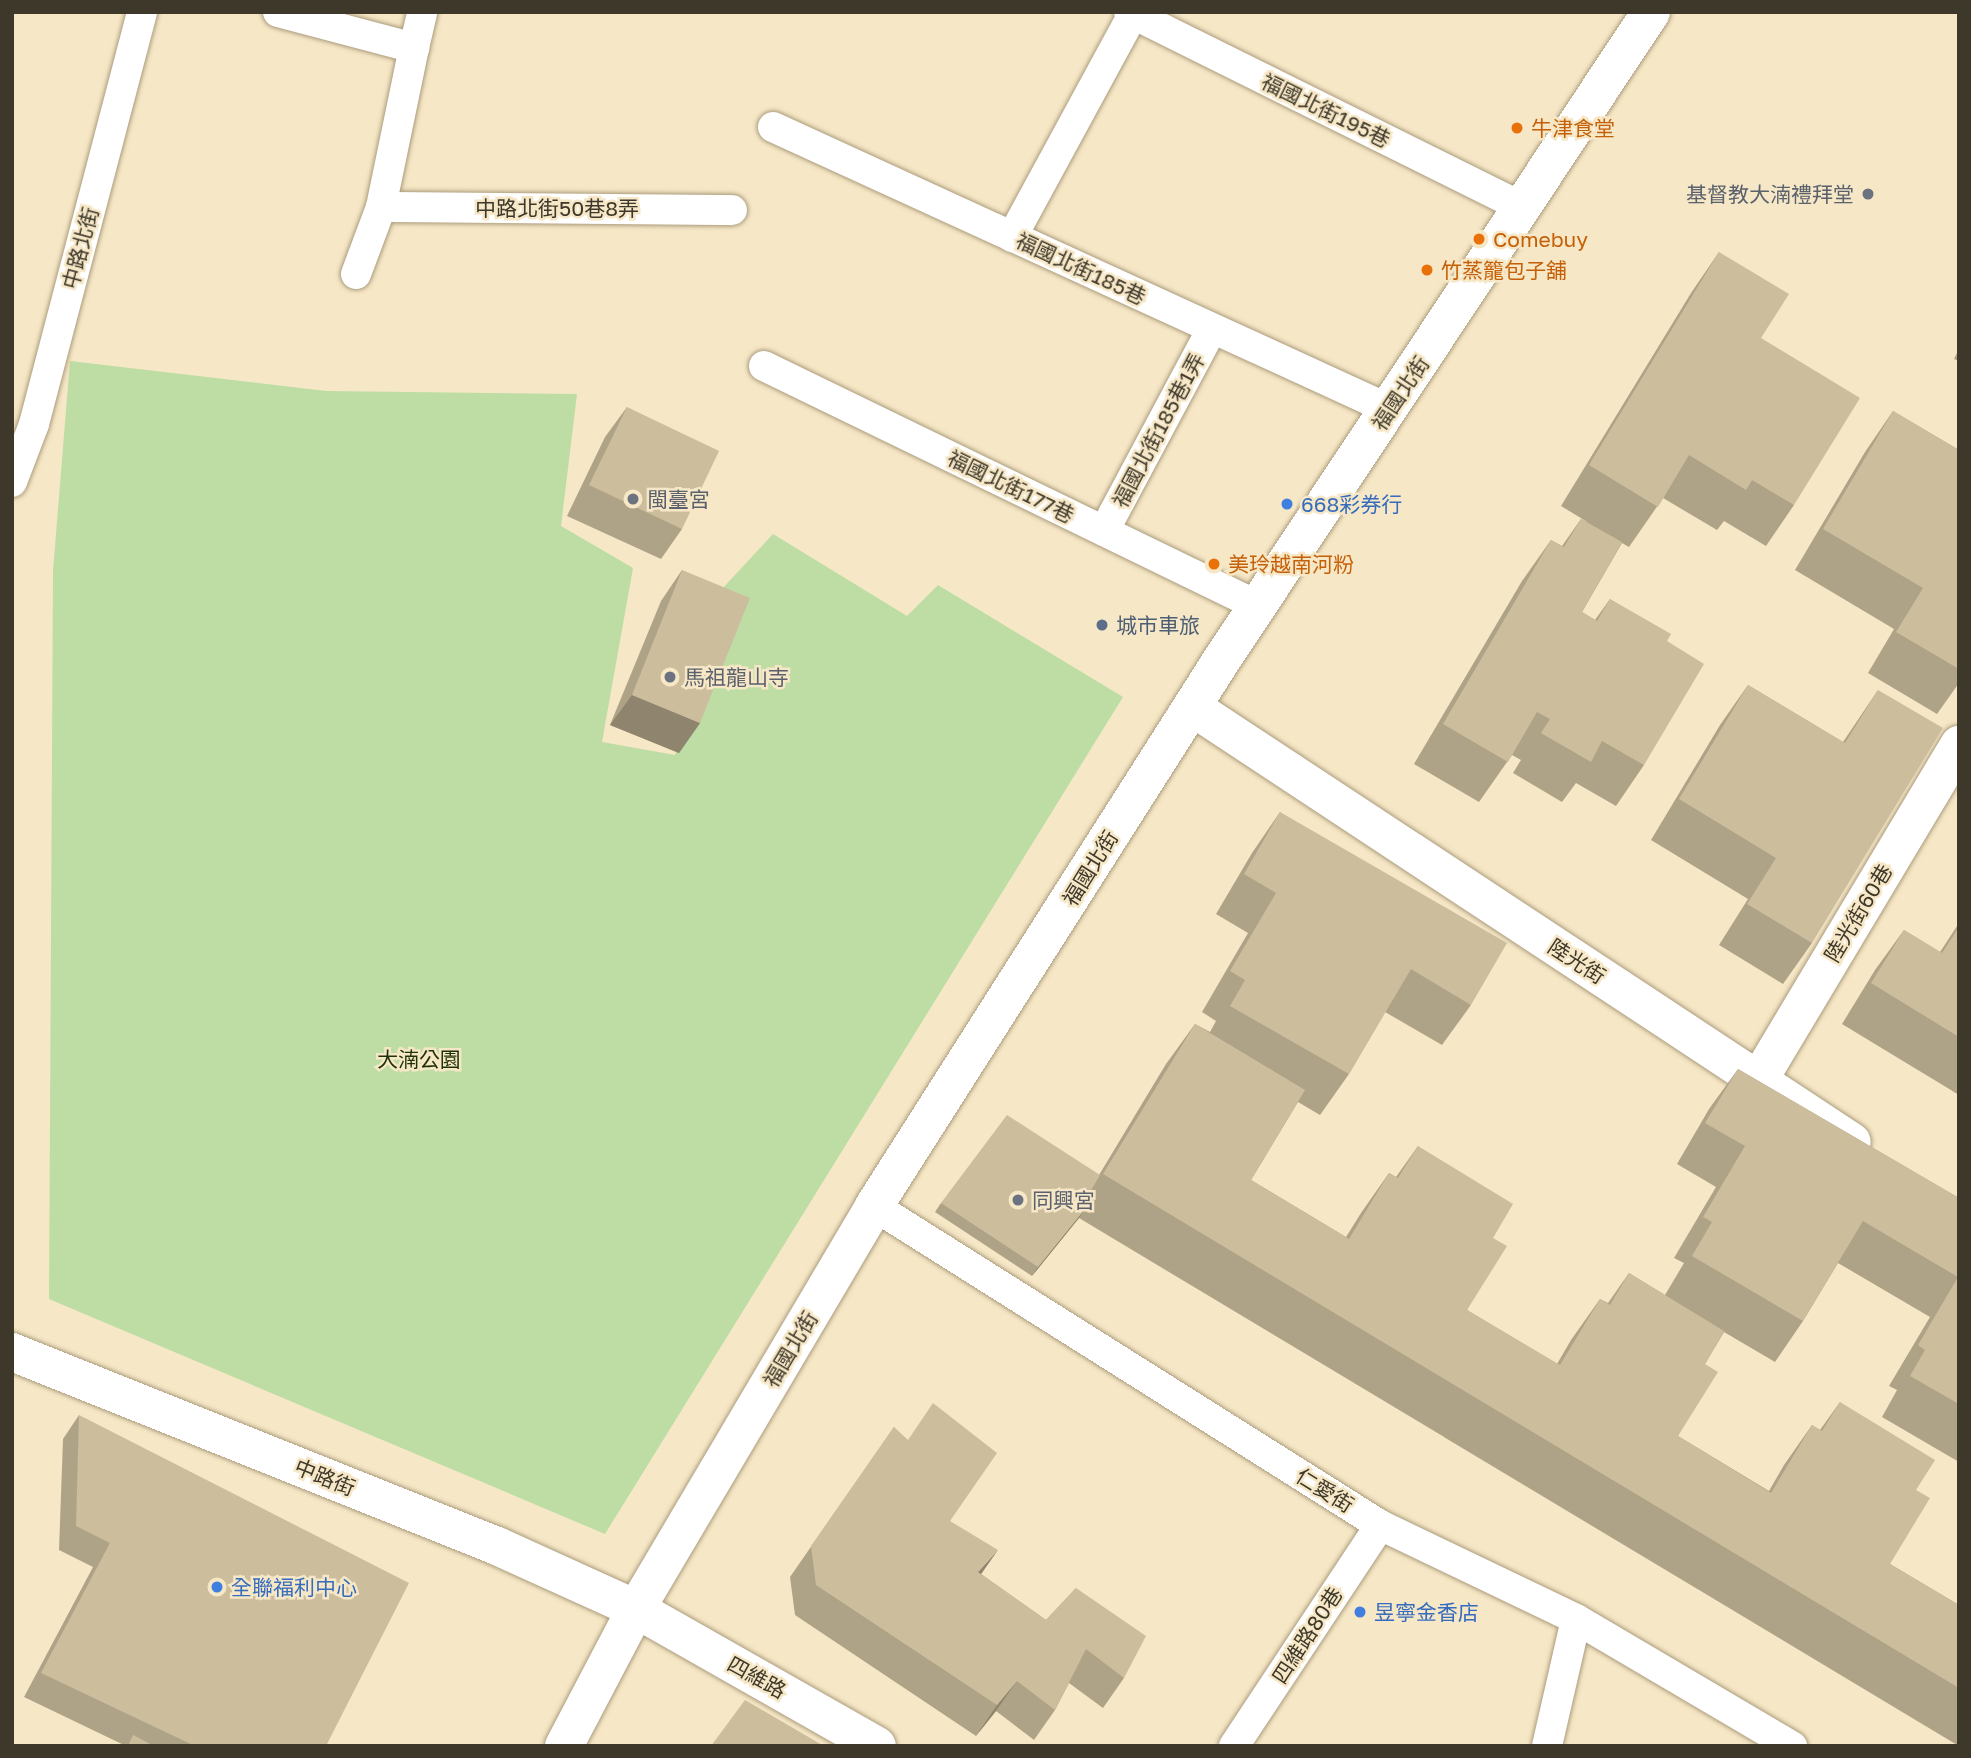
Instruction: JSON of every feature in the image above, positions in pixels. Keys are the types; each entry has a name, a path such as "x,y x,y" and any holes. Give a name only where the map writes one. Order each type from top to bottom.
{"street":[{"name":"福國北街","path":"564,1746 636,1609 874,1206 1192,707 1524,208 1641,15"},
{"name":"陸光街","path":"1192,707 1758,1080 1798,1102 1884,1164"},
{"name":"陸光街60巷","path":"1758,1080 1959,745"},
{"name":"中路街","path":"12,1352 497,1546 636,1609"},
{"name":"四維路","path":"636,1609 877,1746"}],"lane":[{"name":"中路北街","path":"12,482 34,424 142,12"},
{"path":"278,12 414,48"},
{"path":"356,274 381,207 422,12"},
{"path":"1012,237 1132,13"},
{"name":"福國北街195巷","path":"1132,13 1524,208"},
{"name":"福國北街185巷","path":"773,127 1390,409"},
{"name":"中路北街50巷8弄","path":"381,207 732,209"},
{"name":"福國北街185巷1弄","path":"1104,531 1212,329"},
{"name":"福國北街177巷","path":"764,366 1258,606"},
{"name":"仁愛街","path":"874,1206 1380,1525 1576,1619 1792,1746"},
{"name":"四維路80巷","path":"1234,1746 1380,1525"},
{"path":"1547,1746 1576,1619"}],"green space":[{"name":"大湳公園","path":"70,361 326,391 577,394 561,526 633,568 602,742 675,755 721,590 773,534 907,616 938,585 1123,697 605,1534 49,1299 53,571"}],"building":[{"path":"1719,252 1789,294 1761,338 1860,398 1794,505 1752,480 1746,490 1689,455 1658,507 1589,465"},
{"path":"627,407 719,451 682,529 589,485"},
{"path":"1893,411 1959,450 1959,669 1896,632 1923,588 1823,529"},
{"path":"1581,519 1622,542 1582,612 1597,621 1610,599 1671,634 1667,641 1704,664 1644,765 1602,741 1591,762 1541,733 1550,719 1537,712 1508,762 1443,724 1551,540 1564,547"},
{"name":"馬祖龍山寺","path":"682,570 750,598 700,723 632,695"},
{"path":"1748,685 1845,743 1878,690 1943,728 1812,943 1747,904 1776,858 1679,799"},
{"path":"1280,812 1507,943 1471,1005 1411,969 1349,1074 1230,1006 1245,980 1230,971 1276,893 1244,874"},
{"path":"1959,927 1959,1037 1871,983 1904,930 1942,953"},
{"path":"1195,1024 1305,1090 1251,1180 1349,1239 1389,1173 1398,1178 1418,1146 1513,1204 1493,1238 1507,1246 1467,1310 1560,1365 1600,1299 1610,1305 1629,1273 1724,1331 1705,1364 1718,1372 1678,1436 1771,1493 1812,1425 1822,1431 1840,1402 1935,1460 1916,1490 1930,1498 1890,1564 1959,1605 1959,1688 1103,1174"},
{"path":"1738,1069 1959,1198 1959,1404 1910,1376 1925,1350 1918,1345 1958,1277 1863,1221 1803,1321 1692,1256 1712,1222 1703,1217 1745,1146 1705,1123"},
{"name":"同興宮","path":"1007,1115 1100,1175 1081,1207 1085,1209 1038,1267 941,1203"},
{"path":"933,1403 997,1453 950,1521 998,1550 978,1572 1046,1620 1076,1588 1146,1636 1124,1678 1086,1649 1055,1710 1017,1681 997,1705 816,1585 811,1546 894,1427 908,1440"},
{"name":"全聯福利中心","path":"79,1415 409,1583 326,1746 195,1746 41,1673 110,1543 76,1526"},
{"path":"745,1700 824,1746 711,1746"},
{"path":"133,1735 154,1746 128,1746"}],"place":[{"name":"牛津食堂","path":"1517,128"},
{"name":"基督教大湳禮拜堂","path":"1868,194"},
{"name":"Comebuy","path":"1479,239"},
{"name":"竹蒸籠包子舖","path":"1427,270"},
{"name":"閩臺宮","path":"633,499"},
{"name":"668彩券行","path":"1287,504"},
{"name":"美玲越南河粉","path":"1214,564"},
{"name":"城市車旅","path":"1102,625"},
{"name":"馬祖龍山寺","path":"670,677"},
{"name":"同興宮","path":"1018,1200"},
{"name":"全聯福利中心","path":"217,1587"},
{"name":"昱寧金香店","path":"1360,1612"}]}
